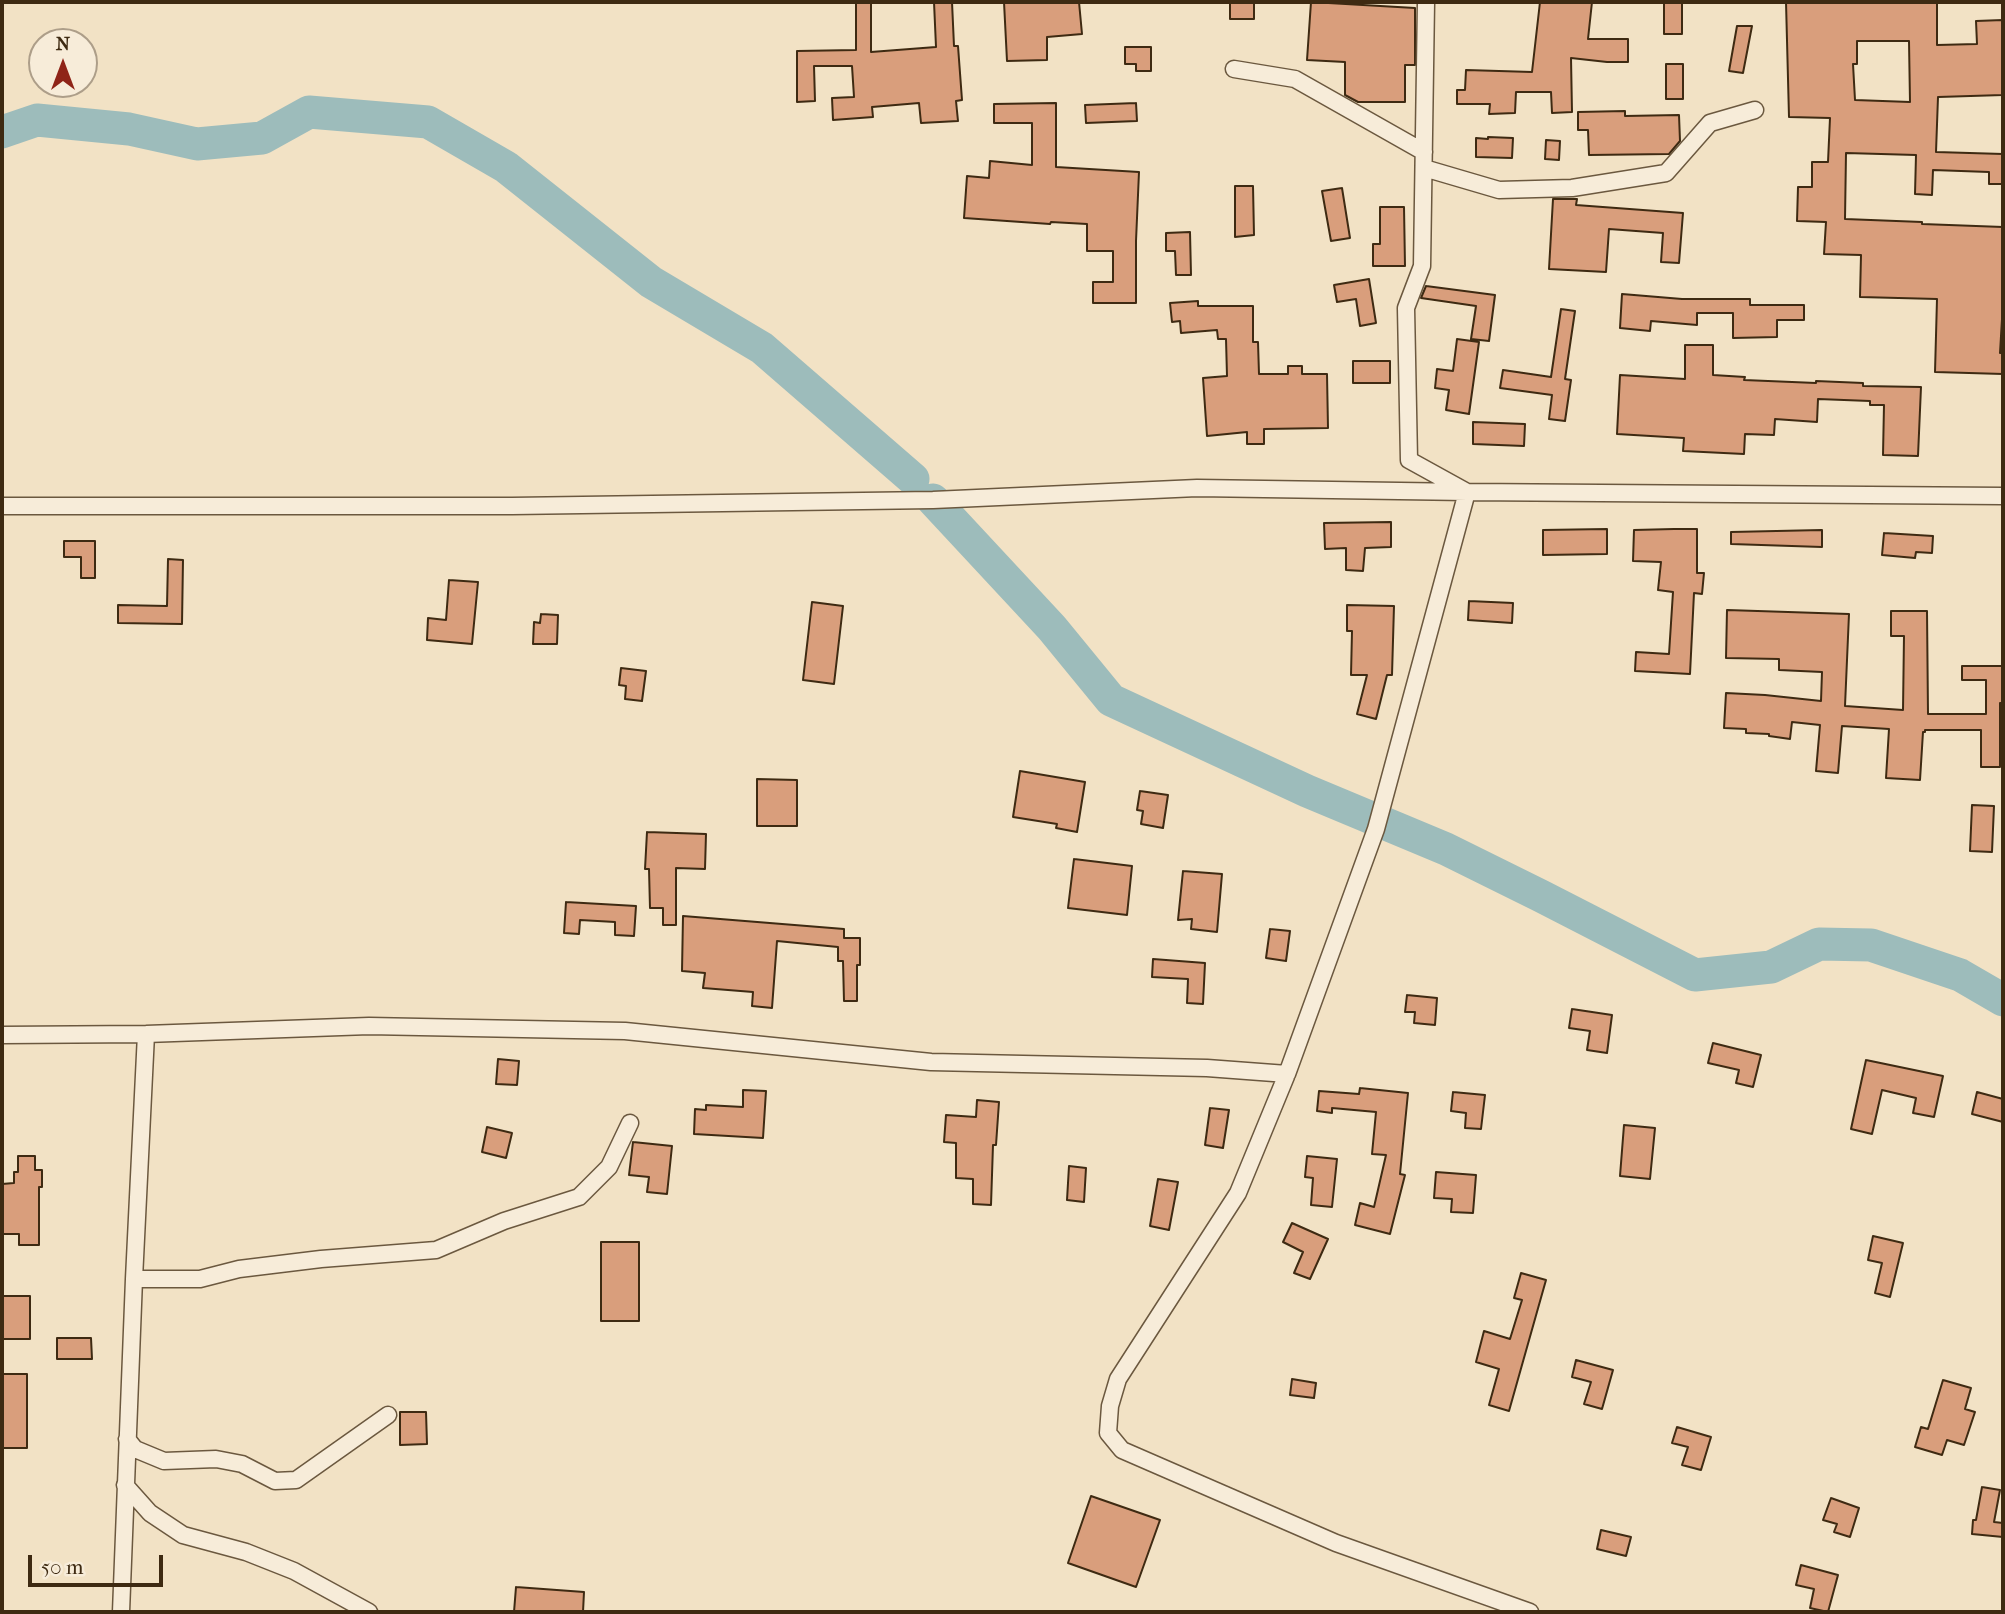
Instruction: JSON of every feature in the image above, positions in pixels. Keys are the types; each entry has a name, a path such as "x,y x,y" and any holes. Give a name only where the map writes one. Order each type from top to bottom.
{"street":[{"path":"1426,2 1422,266 1406,308 1409,460 1467,492"},
{"path":"1234,69 1295,79 1424,160 1499,190 1572,188 1666,173 1710,124 1755,110"},
{"path":"2,506 512,506 893,500 1197,488 2003,496"},
{"path":"1467,492 1376,828 1287,1074 1238,1193 1118,1379 1110,1406 1108,1433 1122,1450 1336,1543 1530,1612"},
{"path":"2,1035 146,1034 369,1026 625,1031 931,1062 1207,1068 1287,1074"},
{"path":"121,1612 146,1034"},
{"path":"134,1279 200,1279 239,1269 436,1250 504,1222 579,1197 609,1167 630,1123"},
{"path":"127,1439 135,1449 164,1461 216,1460 242,1464 275,1481 296,1480 388,1415"},
{"path":"125,1485 150,1513 183,1535 246,1552 282,1566 369,1612"}],"building":[{"path":"856,2 871,2 871,52 936,47 934,2 952,2 954,46 958,46 962,100 956,101 958,121 921,123 919,103 872,107 873,117 833,120 832,98 854,97 852,66 814,66 815,101 797,102 797,51 856,50"},
{"path":"1004,2 1079,2 1082,34 1047,37 1047,60 1007,61"},
{"path":"1230,2 1254,2 1254,19 1230,19"},
{"path":"1311,2 1415,8 1415,65 1405,65 1405,102 1358,102 1345,95 1345,62 1307,60"},
{"path":"1540,2 1592,2 1588,39 1628,39 1628,62 1571,58 1572,112 1552,113 1551,92 1516,92 1515,113 1489,114 1490,104 1457,104 1457,90 1465,90 1466,70 1532,72"},
{"path":"1664,2 1682,2 1682,34 1664,34"},
{"path":"1786,2 1937,2 1937,45 1977,44 1976,21 2003,20 2003,95 1938,97 1936,152 2003,154 2003,184 1989,184 1989,172 1933,170 1932,195 1915,194 1916,155 1846,153 1845,219 2003,227 2000,353 2003,353 2003,374 1935,372 1937,299 1860,297 1861,255 1824,254 1826,222 1797,221 1798,187 1812,187 1812,162 1828,162 1830,118 1789,117","holes":["1857,41 1909,41 1910,102 1855,100 1853,64 1857,64"]},
{"path":"1737,26 1752,26 1743,73 1729,71"},
{"path":"1125,47 1151,47 1151,71 1136,71 1136,64 1125,64"},
{"path":"1666,64 1683,64 1683,99 1666,99"},
{"path":"1056,103 1056,167 1139,172 1136,303 1093,303 1093,282 1113,282 1113,251 1087,251 1087,224 964,218 967,176 989,178 990,161 1032,165 1032,123 994,123 994,104"},
{"path":"1136,103 1137,121 1086,123 1085,105"},
{"path":"1625,111 1625,116 1679,115 1680,141 1669,154 1589,155 1588,130 1578,130 1578,112"},
{"path":"1476,138 1513,138 1512,158 1476,157"},
{"path":"1546,140 1560,141 1559,160 1545,159"},
{"path":"1235,186 1253,186 1254,235 1235,237"},
{"path":"1342,188 1350,238 1331,241 1322,191"},
{"path":"1553,199 1577,199 1576,205 1683,213 1679,263 1661,262 1663,233 1609,229 1606,272 1549,269"},
{"path":"1380,207 1404,207 1405,266 1373,266 1373,244 1380,244"},
{"path":"1190,232 1191,275 1176,275 1175,251 1166,251 1166,233"},
{"path":"1369,279 1376,323 1360,326 1356,299 1337,302 1334,285"},
{"path":"1426,286 1495,295 1489,341 1471,339 1476,306 1421,298"},
{"path":"1622,294 1682,299 1750,299 1750,305 1804,305 1804,320 1777,320 1777,337 1733,338 1733,313 1697,313 1697,325 1651,321 1650,331 1620,328"},
{"path":"1198,301 1198,306 1253,306 1253,342 1258,342 1259,374 1288,374 1288,366 1302,366 1302,374 1327,374 1328,428 1264,429 1264,444 1247,444 1247,432 1207,436 1203,378 1227,376 1226,339 1218,339 1217,330 1181,333 1180,321 1172,322 1170,303"},
{"path":"1561,309 1575,311 1565,379 1571,380 1565,421 1549,419 1552,395 1500,388 1503,370 1551,377"},
{"path":"1457,339 1479,342 1469,414 1446,410 1449,390 1435,388 1437,369 1453,371"},
{"path":"1685,345 1713,345 1713,375 1745,377 1744,380 1921,387 1918,456 1883,455 1884,405 1870,405 1870,401 1818,399 1817,422 1775,419 1774,435 1745,434 1744,454 1683,451 1684,438 1617,434 1620,375 1685,379"},
{"path":"1353,361 1390,361 1390,383 1353,383"},
{"path":"1473,422 1525,424 1524,446 1473,444"},
{"path":"1391,522 1391,547 1365,548 1363,571 1346,570 1346,548 1325,549 1324,523"},
{"path":"1607,529 1607,554 1543,555 1543,530"},
{"path":"1697,529 1697,573 1704,573 1702,594 1694,593 1690,674 1635,671 1636,652 1669,654 1673,592 1658,590 1661,562 1633,561 1634,530"},
{"path":"1822,530 1822,547 1731,544 1731,532"},
{"path":"1884,533 1933,536 1932,553 1916,552 1915,558 1882,555"},
{"path":"64,541 95,541 95,578 81,578 81,557 64,557"},
{"path":"168,559 183,560 182,624 118,623 118,605 167,606"},
{"path":"449,580 478,582 472,644 427,640 428,618 446,620"},
{"path":"1469,601 1513,603 1512,623 1468,620"},
{"path":"812,602 843,606 834,684 803,680"},
{"path":"1347,605 1394,606 1392,675 1387,675 1376,719 1357,714 1367,675 1351,675 1352,631 1347,631"},
{"path":"1727,610 1849,614 1845,706 1903,710 1904,636 1891,636 1891,611 1927,611 1928,714 1986,714 1986,680 1962,680 1962,666 2003,666 2000,767 1981,767 1981,730 1925,730 1920,780 1886,778 1889,729 1842,726 1838,773 1816,771 1820,725 1792,722 1790,739 1769,734 1746,733 1746,729 1724,728 1726,693 1821,701 1822,672 1779,670 1779,659 1726,658"},
{"path":"541,614 558,615 557,644 533,644 534,622 540,623"},
{"path":"621,668 646,671 642,701 625,699 626,686 619,685"},
{"path":"1020,771 1085,782 1077,832 1056,828 1057,824 1013,817"},
{"path":"757,779 797,780 797,826 757,826"},
{"path":"1140,791 1168,795 1163,828 1141,824 1143,811 1137,810"},
{"path":"1972,805 1994,806 1992,852 1970,851"},
{"path":"647,832 706,834 705,869 676,868 676,925 663,925 663,908 650,908 649,869 645,869"},
{"path":"1074,859 1132,866 1127,915 1068,908"},
{"path":"1183,871 1222,874 1217,932 1191,929 1192,919 1178,920"},
{"path":"566,902 636,906 634,936 615,935 615,922 580,920 579,934 564,933"},
{"path":"683,916 844,929 844,938 860,938 857,1001 844,1001 843,961 838,961 838,947 777,941 772,1008 752,1006 753,992 703,988 705,973 682,971"},
{"path":"1270,929 1290,931 1286,961 1266,958"},
{"path":"1153,959 1205,963 1203,1004 1187,1003 1188,979 1152,977"},
{"path":"1407,995 1437,998 1435,1025 1414,1023 1415,1012 1405,1012"},
{"path":"1572,1009 1612,1015 1607,1053 1587,1050 1590,1031 1569,1028"},
{"path":"1713,1043 1761,1055 1753,1087 1736,1083 1739,1070 1708,1063"},
{"path":"498,1059 519,1061 517,1085 496,1084"},
{"path":"1866,1060 1943,1076 1934,1117 1913,1113 1916,1098 1882,1090 1872,1134 1851,1129"},
{"path":"1360,1088 1408,1093 1400,1174 1405,1175 1390,1234 1355,1225 1360,1203 1374,1207 1386,1155 1372,1154 1376,1112 1332,1108 1332,1113 1317,1111 1319,1091 1359,1094"},
{"path":"743,1090 766,1091 763,1138 694,1134 695,1109 706,1110 706,1105 743,1107"},
{"path":"1453,1092 1485,1095 1481,1129 1465,1128 1466,1113 1451,1111"},
{"path":"1977,1092 2003,1099 2003,1122 1972,1114"},
{"path":"977,1100 999,1102 996,1145 993,1145 991,1205 973,1204 973,1179 956,1178 956,1143 944,1142 946,1115 976,1117"},
{"path":"1210,1108 1229,1110 1223,1148 1205,1145"},
{"path":"1624,1125 1655,1128 1650,1179 1620,1176"},
{"path":"487,1127 512,1133 506,1158 482,1152"},
{"path":"633,1142 672,1146 667,1194 647,1192 649,1177 629,1175"},
{"path":"18,1156 35,1156 35,1170 42,1170 42,1187 39,1187 39,1245 19,1245 19,1234 2,1234 2,1184 14,1183 14,1172 18,1172"},
{"path":"1307,1156 1337,1159 1332,1207 1311,1205 1313,1178 1305,1177"},
{"path":"1069,1166 1086,1168 1084,1202 1067,1200"},
{"path":"1436,1172 1476,1175 1473,1213 1451,1212 1452,1199 1434,1198"},
{"path":"1158,1179 1178,1182 1169,1230 1150,1226"},
{"path":"1292,1223 1328,1239 1310,1279 1294,1273 1303,1252 1283,1242"},
{"path":"1873,1236 1903,1243 1890,1297 1875,1293 1882,1263 1868,1260"},
{"path":"601,1242 639,1242 639,1321 601,1321"},
{"path":"1521,1273 1546,1280 1509,1411 1489,1405 1499,1369 1476,1362 1484,1331 1510,1339 1522,1300 1514,1298"},
{"path":"2,1296 30,1296 30,1339 2,1339"},
{"path":"57,1338 91,1338 92,1359 57,1359"},
{"path":"1576,1360 1613,1370 1602,1409 1584,1404 1591,1382 1572,1377"},
{"path":"2,1374 27,1374 27,1448 2,1448"},
{"path":"1292,1379 1316,1383 1314,1398 1290,1395"},
{"path":"1943,1380 1971,1388 1965,1409 1975,1412 1964,1445 1947,1440 1942,1455 1915,1447 1921,1427 1928,1429"},
{"path":"400,1412 426,1412 427,1444 400,1445"},
{"path":"1677,1427 1711,1437 1701,1470 1682,1465 1688,1447 1672,1443"},
{"path":"1982,1487 2000,1490 1994,1522 2003,1523 2003,1537 1972,1534"},
{"path":"1091,1496 1160,1520 1136,1587 1068,1563"},
{"path":"1831,1498 1859,1508 1850,1537 1834,1532 1837,1524 1823,1520"},
{"path":"1601,1530 1631,1537 1626,1556 1597,1549"},
{"path":"1801,1565 1838,1575 1828,1612 1810,1608 1814,1589 1796,1585"},
{"path":"516,1587 584,1592 583,1612 514,1612"}],"waterway":[{"path":"2,132 37,120 129,129 197,144 262,138 309,112 428,122 506,167 651,282 762,348 913,479"},
{"path":"933,500 1052,628 1111,700 1307,791 1446,849 1695,975 1771,967 1819,944 1871,945 1960,975 2003,1000"}]}
